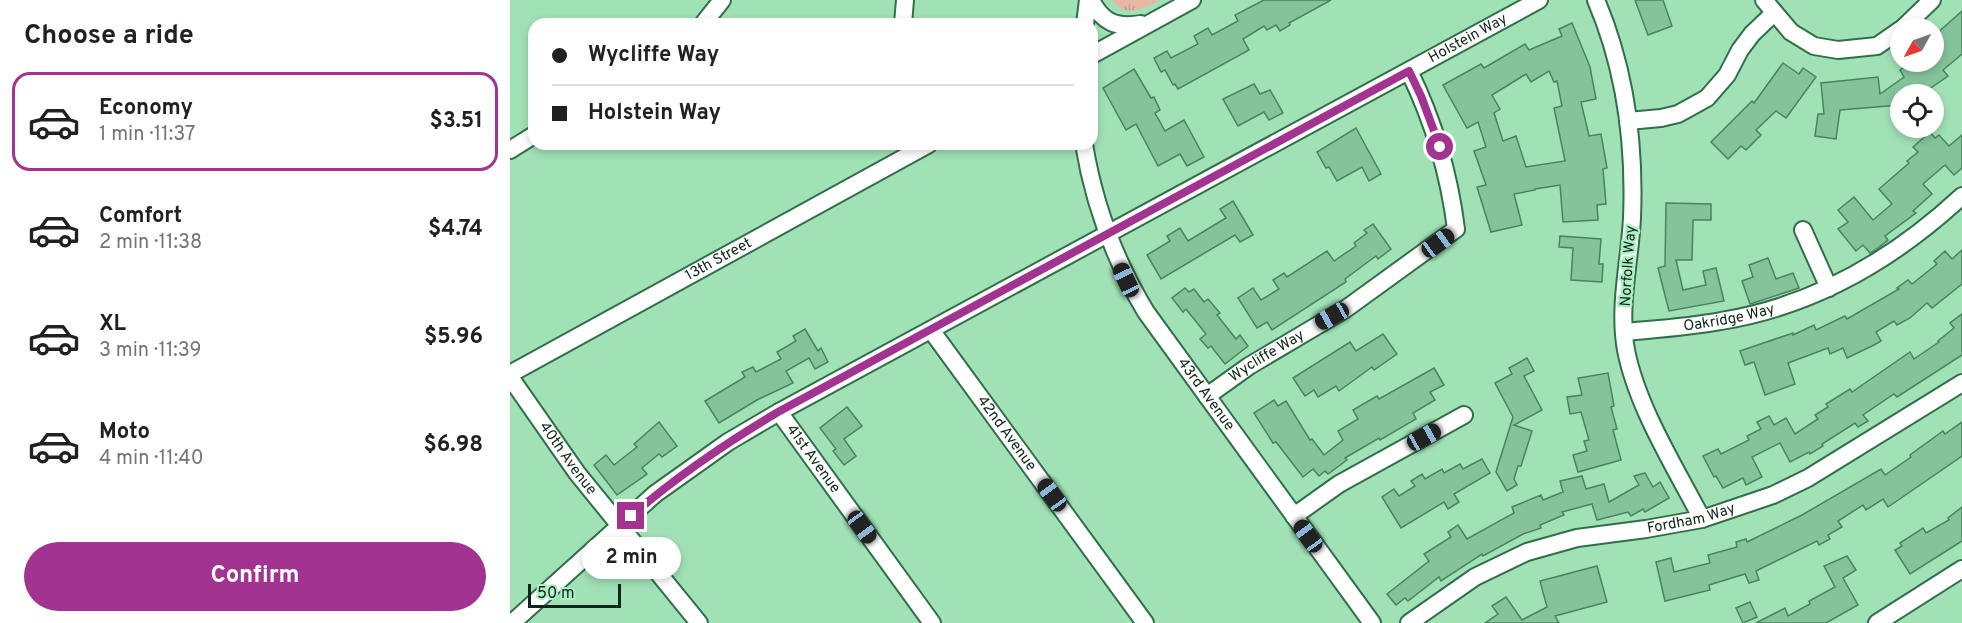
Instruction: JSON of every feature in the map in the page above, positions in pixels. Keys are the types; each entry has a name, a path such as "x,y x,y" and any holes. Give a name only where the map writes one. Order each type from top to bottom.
{"street":[{"path":"708,18 722,0"},
{"path":"904,18 905,0"},
{"path":"1089,0 1108,21 1116,26 1150,23"},
{"path":"1086,18 1089,0"},
{"path":"1098,51 1192,0"},
{"name":"Holstein Way","path":"513,623 656,494 728,442 778,412 1539,0"},
{"name":"Norfolk Way","path":"1596,0 1621,79 1628,121 1633,185 1625,286 1625,332 1628,359 1638,392 1702,519"},
{"path":"1913,18 1932,0"},
{"path":"1628,121 1677,114 1707,98 1727,75 1740,50 1769,7 1791,32 1815,46 1838,50 1877,46 1890,37"},
{"name":"Wycliffe Way","path":"1207,396 1249,366 1363,297 1456,230 1445,165 1435,130 1409,71"},
{"path":"510,150 528,139"},
{"name":"13th Street","path":"510,376 917,150"},
{"name":"43rd Avenue","path":"1085,150 1095,198 1106,234 1126,280 1146,312 1372,623"},
{"name":"Oakridge Way","path":"1625,332 1720,321 1750,315 1789,304 1830,288 1890,254 1921,232 1962,196"},
{"path":"1803,230 1830,288"},
{"name":"42nd Avenue","path":"931,330 1145,623"},
{"name":"40th Avenue","path":"510,376 577,472 699,623"},
{"name":"Fordham Way","path":"1409,623 1475,577 1527,552 1577,538 1646,530 1702,519 1773,495 1808,478 1962,383"},
{"name":"41st Avenue","path":"778,412 932,623"},
{"path":"1294,516 1339,484 1464,415"},
{"path":"1877,623 1962,569"}],"green space":[{"path":"1113,0 1160,0 1141,9 1129,10 1118,6"}],"building":[{"path":"1264,0 1331,0 1289,23 1290,25 1280,31 1276,25 1267,30 1264,26 1243,39 1249,50 1178,89 1175,84 1173,85 1165,70 1161,72 1154,58 1167,51 1171,58 1198,44 1194,36 1208,28 1212,35 1238,21 1235,15"},
{"path":"1635,0 1663,0 1672,26 1648,35"},
{"path":"1962,11 1962,54 1944,69 1944,27"},
{"path":"1572,23 1590,67 1596,99 1581,102 1589,136 1601,134 1607,168 1603,169 1606,204 1597,205 1598,220 1563,222 1560,185 1514,194 1522,225 1491,232 1477,187 1486,185 1474,151 1486,147 1478,122 1467,128 1443,85 1481,64 1484,68 1525,44 1529,50 1562,36 1559,29","holes":["1549,71 1554,82 1557,81 1562,106 1554,108 1565,161 1526,167 1516,136 1503,141 1494,113 1500,109 1492,95 1526,74 1531,82"]},
{"path":"1783,63 1799,74 1803,68 1816,77 1786,118 1776,111 1756,130 1761,135 1746,150 1741,146 1728,159 1711,142 1752,101 1754,103"},
{"path":"1134,69 1151,98 1154,97 1160,110 1155,113 1165,131 1184,120 1204,157 1187,166 1180,154 1158,166 1136,124 1126,130 1103,88"},
{"path":"1944,71 1948,76 1936,84 1894,84 1904,77 1901,72"},
{"path":"1878,77 1880,94 1890,87 1890,106 1840,110 1836,139 1815,136 1818,114 1824,114 1821,83"},
{"path":"1254,84 1260,94 1270,90 1283,113 1269,120 1264,112 1238,126 1223,99"},
{"path":"1356,128 1381,174 1369,181 1362,167 1337,181 1317,152"},
{"path":"1962,135 1962,168 1954,175 1945,165 1923,184 1932,194 1913,211 1916,213 1885,236 1888,240 1874,251 1870,253 1863,245 1856,251 1838,229 1848,222 1838,210 1854,197 1873,220 1892,204 1879,189 1918,152 1913,147 1923,138 1942,138 1949,146"},
{"path":"1233,201 1253,235 1240,242 1235,235 1161,279 1147,255 1170,241 1167,236 1180,228 1188,241 1226,218 1220,209"},
{"path":"1666,203 1711,204 1711,220 1693,220 1692,260 1676,260 1683,290 1706,285 1703,271 1716,268 1724,301 1669,311 1658,268 1665,266"},
{"path":"1373,224 1391,249 1378,259 1376,256 1345,279 1346,282 1272,330 1267,322 1257,328 1238,298 1253,288 1261,300 1279,289 1273,280 1284,273 1287,277 1327,251 1334,261 1356,246 1354,243 1367,233 1364,230"},
{"path":"1560,236 1601,239 1599,264 1603,264 1602,282 1571,280 1573,248 1559,247"},
{"path":"1962,250 1962,284 1932,308 1927,303 1910,318 1897,325 1894,321 1876,332 1881,341 1874,345 1847,358 1843,348 1830,354 1828,348 1788,363 1795,384 1765,395 1754,362 1745,365 1740,351 1793,333 1793,335 1814,325 1816,330 1845,316 1847,319 1899,289 1897,288 1908,280 1912,284 1937,264 1934,261 1945,251 1952,259"},
{"path":"1768,258 1776,279 1793,273 1799,288 1750,304 1742,281 1753,277 1749,265"},
{"path":"1185,288 1189,292 1194,289 1204,302 1208,299 1220,313 1217,315 1236,339 1240,335 1248,346 1225,364 1211,346 1208,348 1200,339 1206,334 1186,309 1183,312 1172,298"},
{"path":"1962,314 1962,355 1897,397 1894,394 1863,415 1868,421 1858,427 1855,423 1810,454 1809,452 1790,462 1780,443 1752,457 1762,477 1746,485 1743,478 1723,488 1716,476 1714,477 1703,456 1718,449 1721,454 1749,440 1747,436 1761,429 1757,422 1769,416 1774,425 1786,418 1795,434 1818,419 1815,415 1828,407 1826,404 1850,389 1852,392 1910,352 1914,359 1939,342 1954,328 1950,323"},
{"path":"805,329 818,351 821,348 828,362 815,369 809,358 786,371 793,383 757,400 719,423 705,401 745,377 742,372 753,367 756,372 781,359 777,352 796,341 793,336"},
{"path":"1383,334 1397,354 1374,370 1372,367 1339,391 1336,386 1318,397 1314,390 1305,396 1293,378 1350,342 1356,351"},
{"path":"1527,358 1534,371 1524,376 1542,410 1514,425 1532,431 1521,466 1518,466 1514,479 1517,485 1507,491 1496,472 1513,417 1495,383 1512,374 1509,368"},
{"path":"1434,368 1444,385 1430,392 1435,400 1413,413 1416,419 1345,458 1347,460 1328,474 1325,471 1319,476 1313,469 1303,477 1276,442 1273,443 1254,413 1274,400 1278,406 1286,401 1310,440 1312,439 1324,455 1343,440 1338,431 1358,419 1353,410 1377,396 1379,399"},
{"path":"1608,373 1614,406 1611,407 1617,429 1613,430 1621,460 1578,472 1573,455 1587,451 1584,441 1589,440 1581,412 1570,414 1567,397 1582,395 1578,378"},
{"path":"847,407 862,426 844,439 856,456 844,465 833,451 836,449 820,428"},
{"path":"659,422 677,446 662,457 659,454 642,468 647,474 617,495 594,465 606,455 614,465 637,447 634,444"},
{"path":"1962,422 1962,456 1888,507 1883,499 1866,510 1863,505 1838,521 1842,527 1828,535 1830,539 1819,545 1817,541 1756,571 1759,580 1749,583 1745,574 1709,585 1710,590 1665,601 1656,562 1671,558 1674,572 1710,563 1708,555 1737,547 1736,542 1746,539 1747,542 1802,515 1881,469 1885,475 1943,431 1945,434"},
{"path":"1482,459 1490,473 1454,494 1459,502 1448,509 1444,502 1401,528 1382,497 1394,489 1399,496 1415,486 1411,481 1422,474 1425,479 1442,469 1444,473 1460,464 1463,469"},
{"path":"1645,473 1653,487 1660,482 1669,498 1645,512 1643,509 1631,516 1628,512 1597,520 1592,504 1562,512 1564,515 1540,525 1541,528 1523,534 1483,556 1482,554 1441,581 1439,577 1408,601 1405,598 1396,605 1387,594 1429,561 1424,554 1451,537 1448,532 1458,525 1467,539 1514,513 1512,507 1541,495 1543,500 1563,492 1560,481 1582,476 1586,489 1604,484 1609,502 1639,485 1634,476"},
{"path":"1962,507 1962,541 1910,574 1895,550 1902,546 1900,543 1923,528 1926,533 1949,520 1948,518"},
{"path":"1847,556 1856,570 1843,578 1858,605 1826,623 1756,623 1785,608 1788,616 1835,587 1824,566"},
{"path":"1597,566 1607,602 1555,616 1559,623 1485,623 1498,614 1492,606 1506,597 1522,620 1547,607 1540,581"},
{"path":"1750,602 1757,617 1743,623 1736,608"}],"route":[{"path":"631,516 696,464 778,412 1409,71 1440,147"}]}
